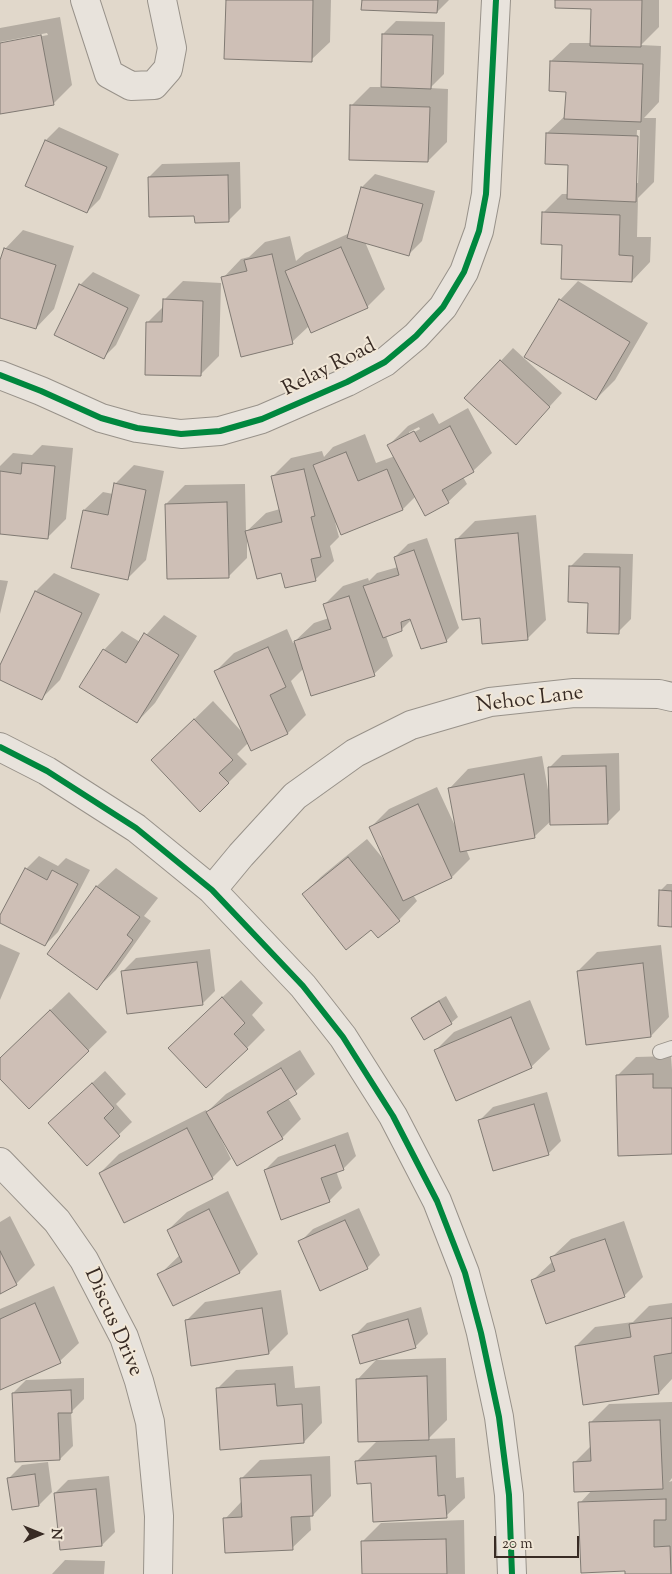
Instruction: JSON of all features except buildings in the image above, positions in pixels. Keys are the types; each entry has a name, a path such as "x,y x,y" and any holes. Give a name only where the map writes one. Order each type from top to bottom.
{"street":[{"path":"85,0 109,74 131,86 154,84 168,69 172,48 162,0"},
{"name":"Relay Road","path":"0,375 101,418 136,428 181,434 220,431 262,419 347,382 385,362 416,336 443,307 464,272 479,231 486,194 496,0"},
{"name":"Nehoc Lane","path":"212,890 295,796 355,753 411,725 490,702 574,693 659,694 672,697"},
{"path":"0,747 47,771 136,828 212,890 303,986 343,1038 393,1116 437,1201 465,1274 499,1417 509,1495 512,1574"},
{"name":"Discus Drive","path":"0,1162 57,1220 84,1260 124,1338 139,1381 150,1422 159,1516 158,1574"}],"cycle path":[{"path":"0,375 101,418 137,428 181,434 220,431 262,419 347,382 385,362 416,336 443,307 464,272 479,231 486,194 496,0"},
{"path":"0,747 47,771 136,828 212,890 303,986 343,1037 393,1116 437,1201 465,1273 481,1333 499,1417 509,1495 512,1574"}]}
